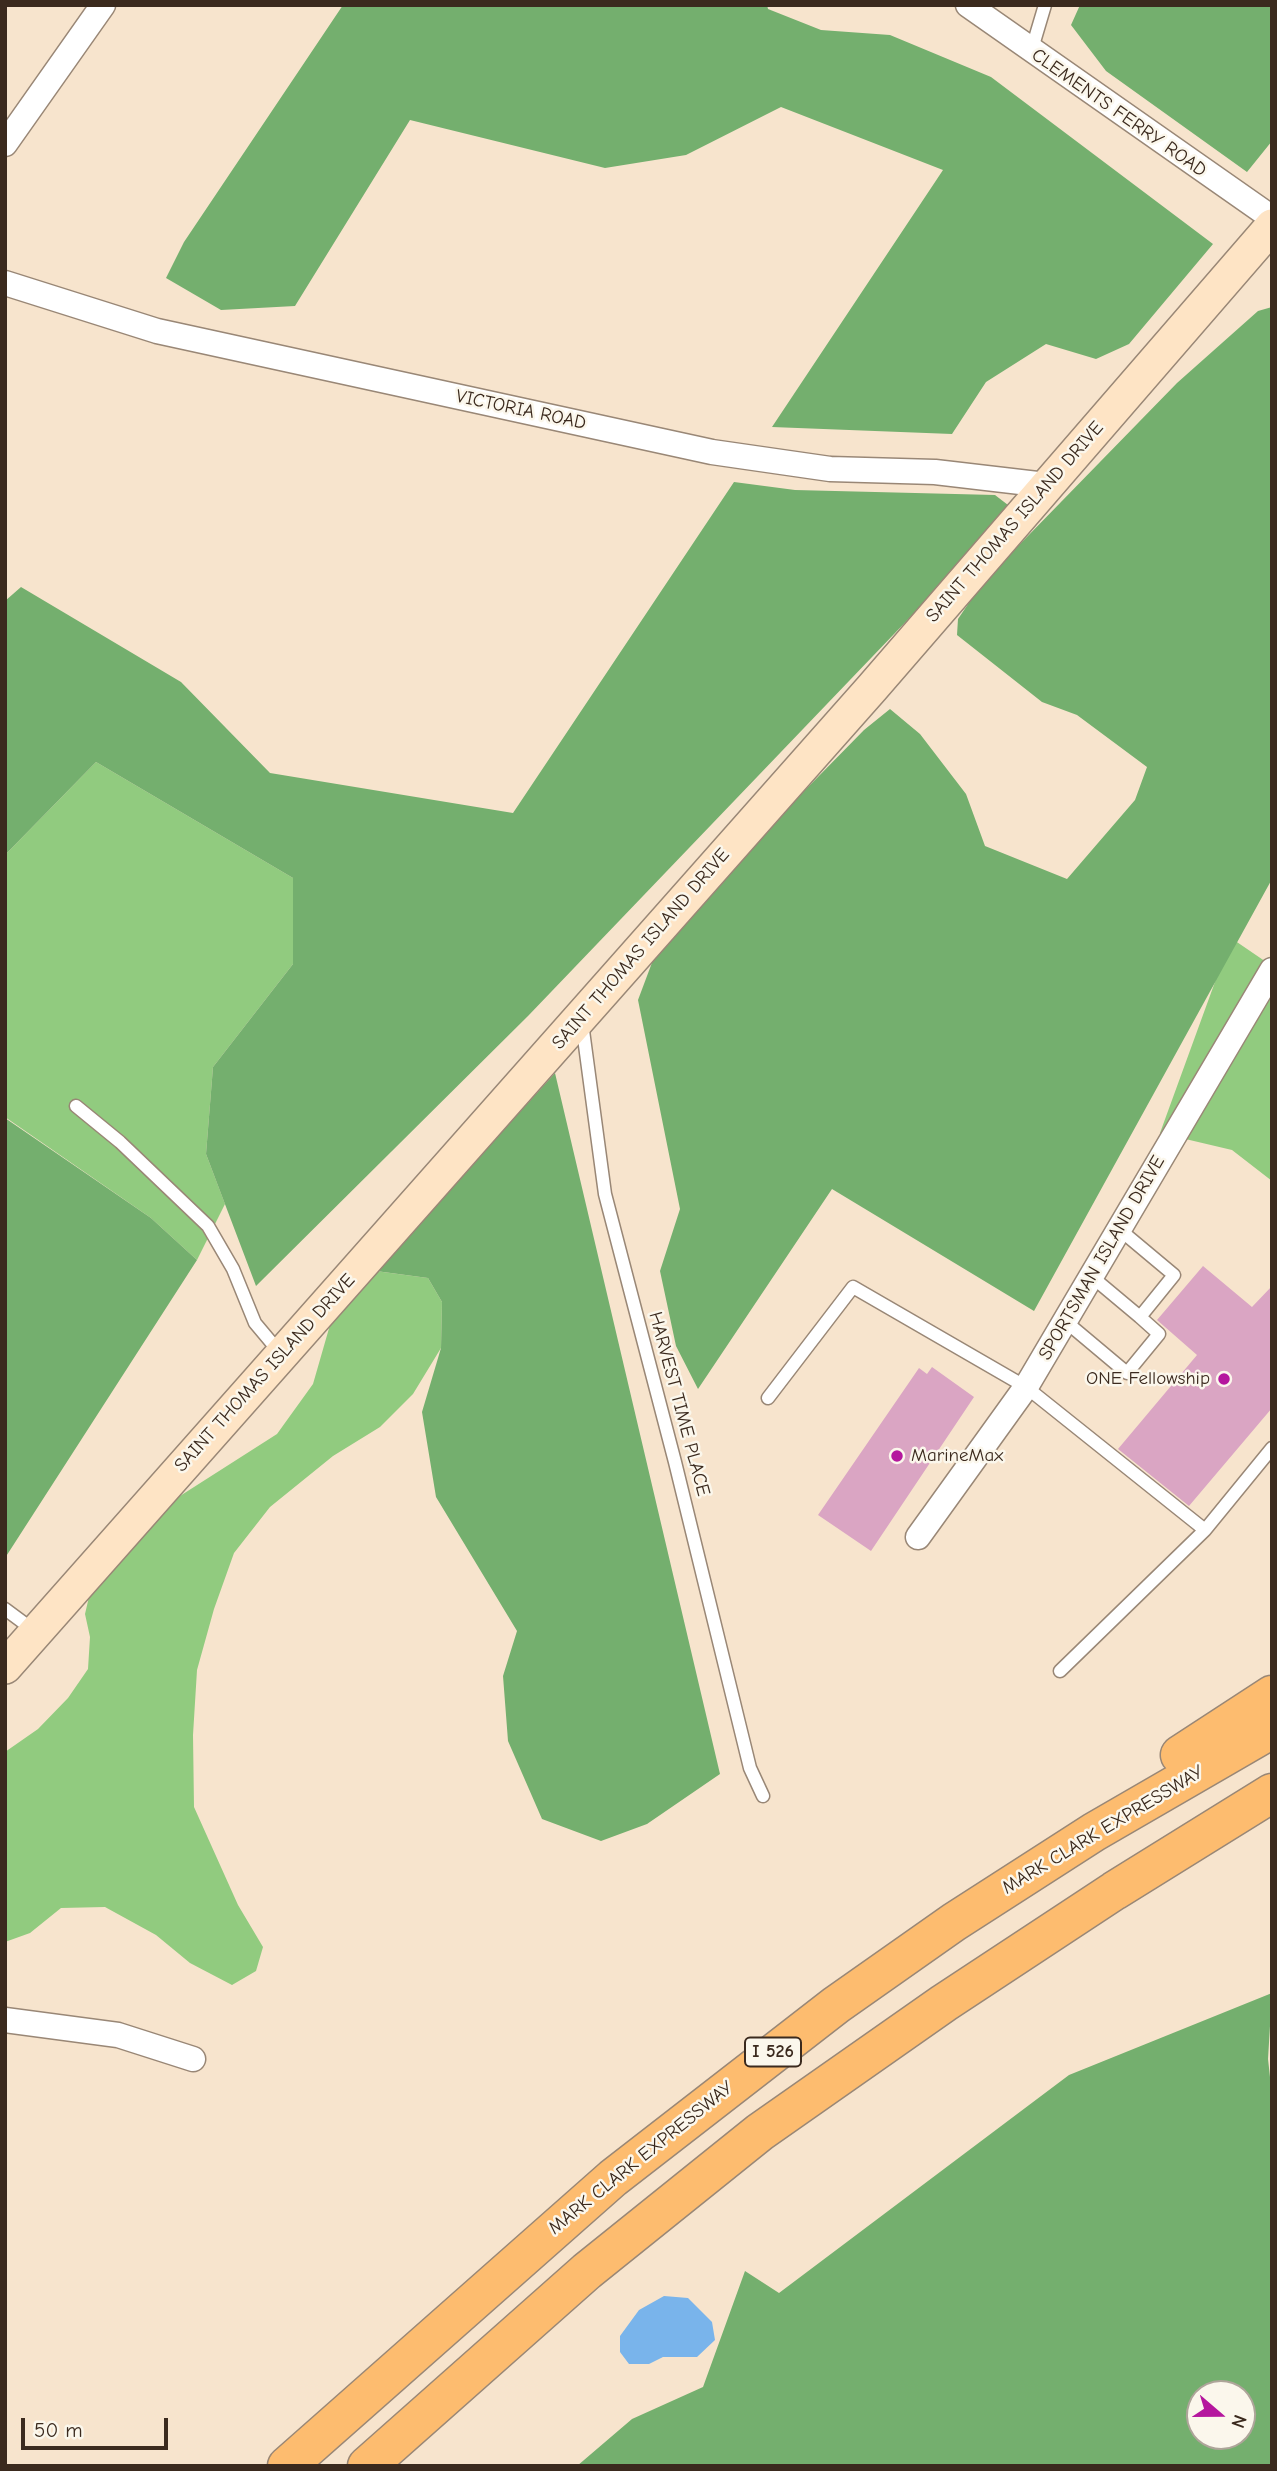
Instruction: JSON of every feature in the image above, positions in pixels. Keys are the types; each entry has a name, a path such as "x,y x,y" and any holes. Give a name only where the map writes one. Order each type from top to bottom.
{"highway":[{"path":"954,1922 1090,1813 1272,1695"},
{"name":"MARK CLARK EXPRESSWAY","path":"287,2466 613,2178 836,2005 954,1922 1094,1832 1272,1729"},
{"path":"367,2466 587,2271 760,2132 954,1996 1114,1891 1272,1793"}],"main road":[{"name":"SAINT THOMAS ISLAND DRIVE","path":"5,1667 581,1016 1272,226"}],"street":[{"path":"5,144 103,5"},
{"name":"CLEMENTS FERRY ROAD","path":"968,5 1031,52 1272,218"},
{"name":"VICTORIA ROAD","path":"5,283 157,331 712,452 830,469 935,472 1046,485"},
{"name":"SPORTSMAN ISLAND DRIVE","path":"918,1537 1026,1387 1272,970"},
{"path":"5,2020 118,2035 193,2059"}],"lane":[{"path":"1031,52 1045,5"},
{"name":"HARVEST TIME PLACE","path":"581,1016 605,1194 675,1462 750,1768 763,1796"},
{"path":"76,1106 120,1142 208,1226 233,1269 255,1323 282,1355"},
{"path":"1119,1229 1174,1275 1140,1317"},
{"path":"1065,1321 1127,1373 1159,1334 1091,1276"},
{"path":"768,1398 853,1287 1026,1387 1205,1530"},
{"path":"1060,1671 1205,1530 1272,1448"},
{"path":"5,1609 37,1632"}],"green space":[{"path":"343,5 767,5 768,9 821,30 890,35 991,77 1213,244 1129,344 1096,359 1046,344 986,382 952,434 772,427 943,170 781,107 686,155 605,168 410,120 295,306 221,310 166,278 184,242"},
{"path":"1080,5 1272,5 1272,141 1247,172 1106,71 1071,25"},
{"path":"1272,307 1272,879 1034,1311 832,1189 698,1389 676,1346 660,1271 680,1209 638,1000 662,936 864,730 890,709 920,734 966,794 985,846 1067,879 1135,800 1147,767 1077,715 1042,702 957,635 958,619 983,582 1177,383 1258,311"},
{"path":"734,482 795,490 995,495 1008,505 987,537 528,1016 256,1286 206,1154 213,1067 293,964 293,878 96,762 5,855 5,601 21,587 181,682 270,773 513,813"},
{"path":"96,762 293,878 293,964 213,1067 206,1154 225,1204 197,1260 151,1218 5,1117 5,855"},
{"path":"1231,938 1272,966 1272,1181 1232,1150 1160,1133"},
{"path":"555,1073 720,1774 647,1824 601,1841 542,1819 508,1741 503,1676 517,1631 436,1497 422,1412 441,1348 442,1302 428,1278 376,1271"},
{"path":"5,1118 151,1218 197,1260 5,1558"},
{"path":"368,1270 428,1278 442,1302 441,1348 413,1394 380,1427 333,1456 270,1507 234,1553 214,1609 197,1670 193,1735 194,1807 238,1905 263,1947 256,1971 232,1985 190,1963 156,1935 105,1907 61,1908 30,1933 5,1942 5,1752 38,1729 68,1698 88,1669 90,1637 85,1614 92,1584 158,1510 277,1434 313,1384 334,1311"},
{"path":"1272,1993 1268,2059 1272,2095 1272,2466 577,2466 632,2419 703,2387 745,2271 779,2293 1069,2075"}],"water":[{"path":"664,2296 688,2298 712,2322 715,2340 697,2357 663,2357 649,2364 629,2364 620,2352 620,2336 639,2310"}],"building":[{"name":"ONE Fellowship","path":"1203,1266 1252,1307 1272,1286 1272,1408 1189,1506 1118,1449 1197,1355 1157,1320"},
{"name":"MarineMax","path":"932,1367 974,1397 871,1551 818,1515 919,1368 927,1374"}],"place":[{"name":"ONE Fellowship","path":"1224,1379"},
{"name":"MarineMax","path":"897,1456"}]}
